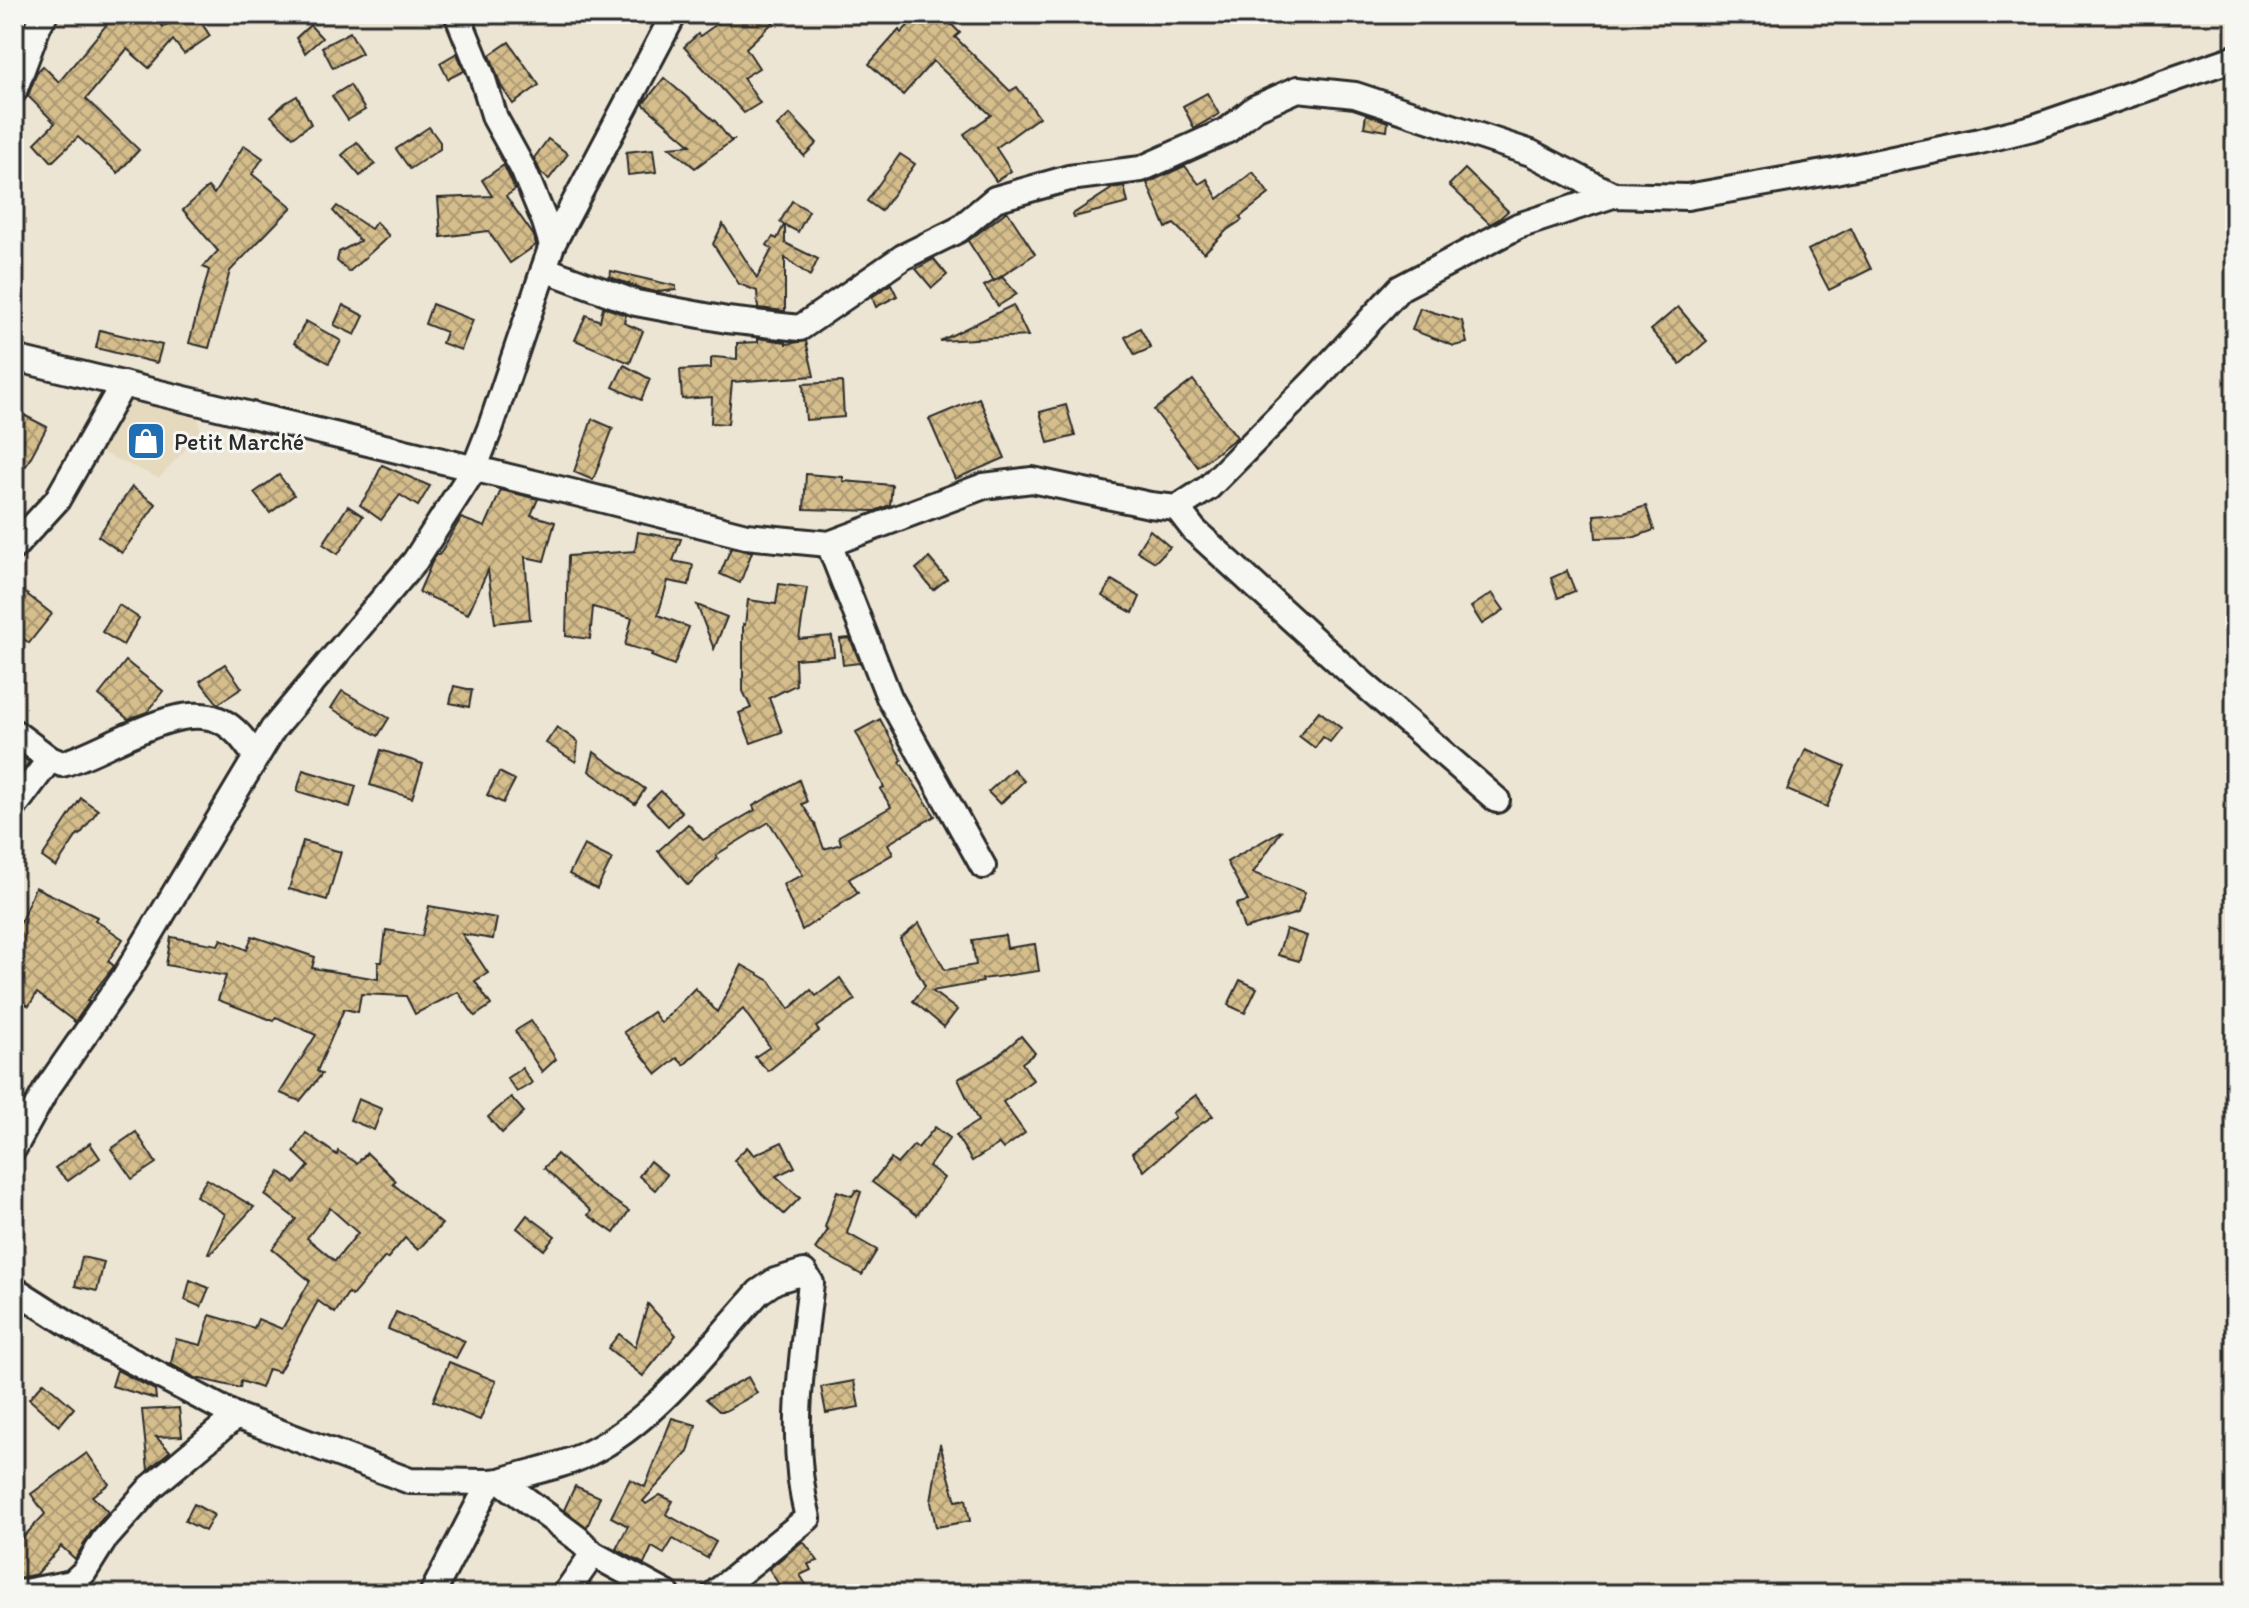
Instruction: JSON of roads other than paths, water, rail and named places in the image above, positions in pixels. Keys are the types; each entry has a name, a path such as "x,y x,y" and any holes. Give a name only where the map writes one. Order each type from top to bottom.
{"street":[{"path":"14,91 45,14"},
{"path":"457,14 495,118 523,169 552,245"},
{"path":"14,1148 46,1090 124,978 273,729 415,561 474,469 552,245 674,14"},
{"path":"14,358 746,536 829,544 984,486 1032,480 1177,508 1208,488 1316,379 1400,288 1518,226 1613,195 1687,197 1980,141 2032,128 2235,58"},
{"path":"544,269 636,303 727,320 800,328 903,257 958,230 995,199 1069,178 1141,169 1228,130 1255,108 1298,89 1355,95 1448,125 1531,153 1613,195"},
{"path":"14,547 57,500 123,384"},
{"path":"1177,508 1194,530 1331,656 1497,800"},
{"path":"829,544 889,697 983,866"},
{"path":"14,732 50,759 62,764 178,717 200,714 221,721 238,733 256,757"},
{"path":"14,807 50,759"},
{"path":"14,1289 102,1345 236,1416 410,1481 496,1482 569,1462 617,1437 652,1410 759,1292 775,1281 804,1272 811,1283 798,1397 802,1494 808,1518 714,1594"},
{"path":"14,1594 72,1583 84,1572 104,1540 151,1487 236,1416"},
{"path":"496,1482 577,1538 593,1554 667,1594"},
{"path":"432,1594 496,1482"},
{"path":"565,1594 593,1554"}],"place":[{"name":"Petit Marché","path":"146,441"}]}
